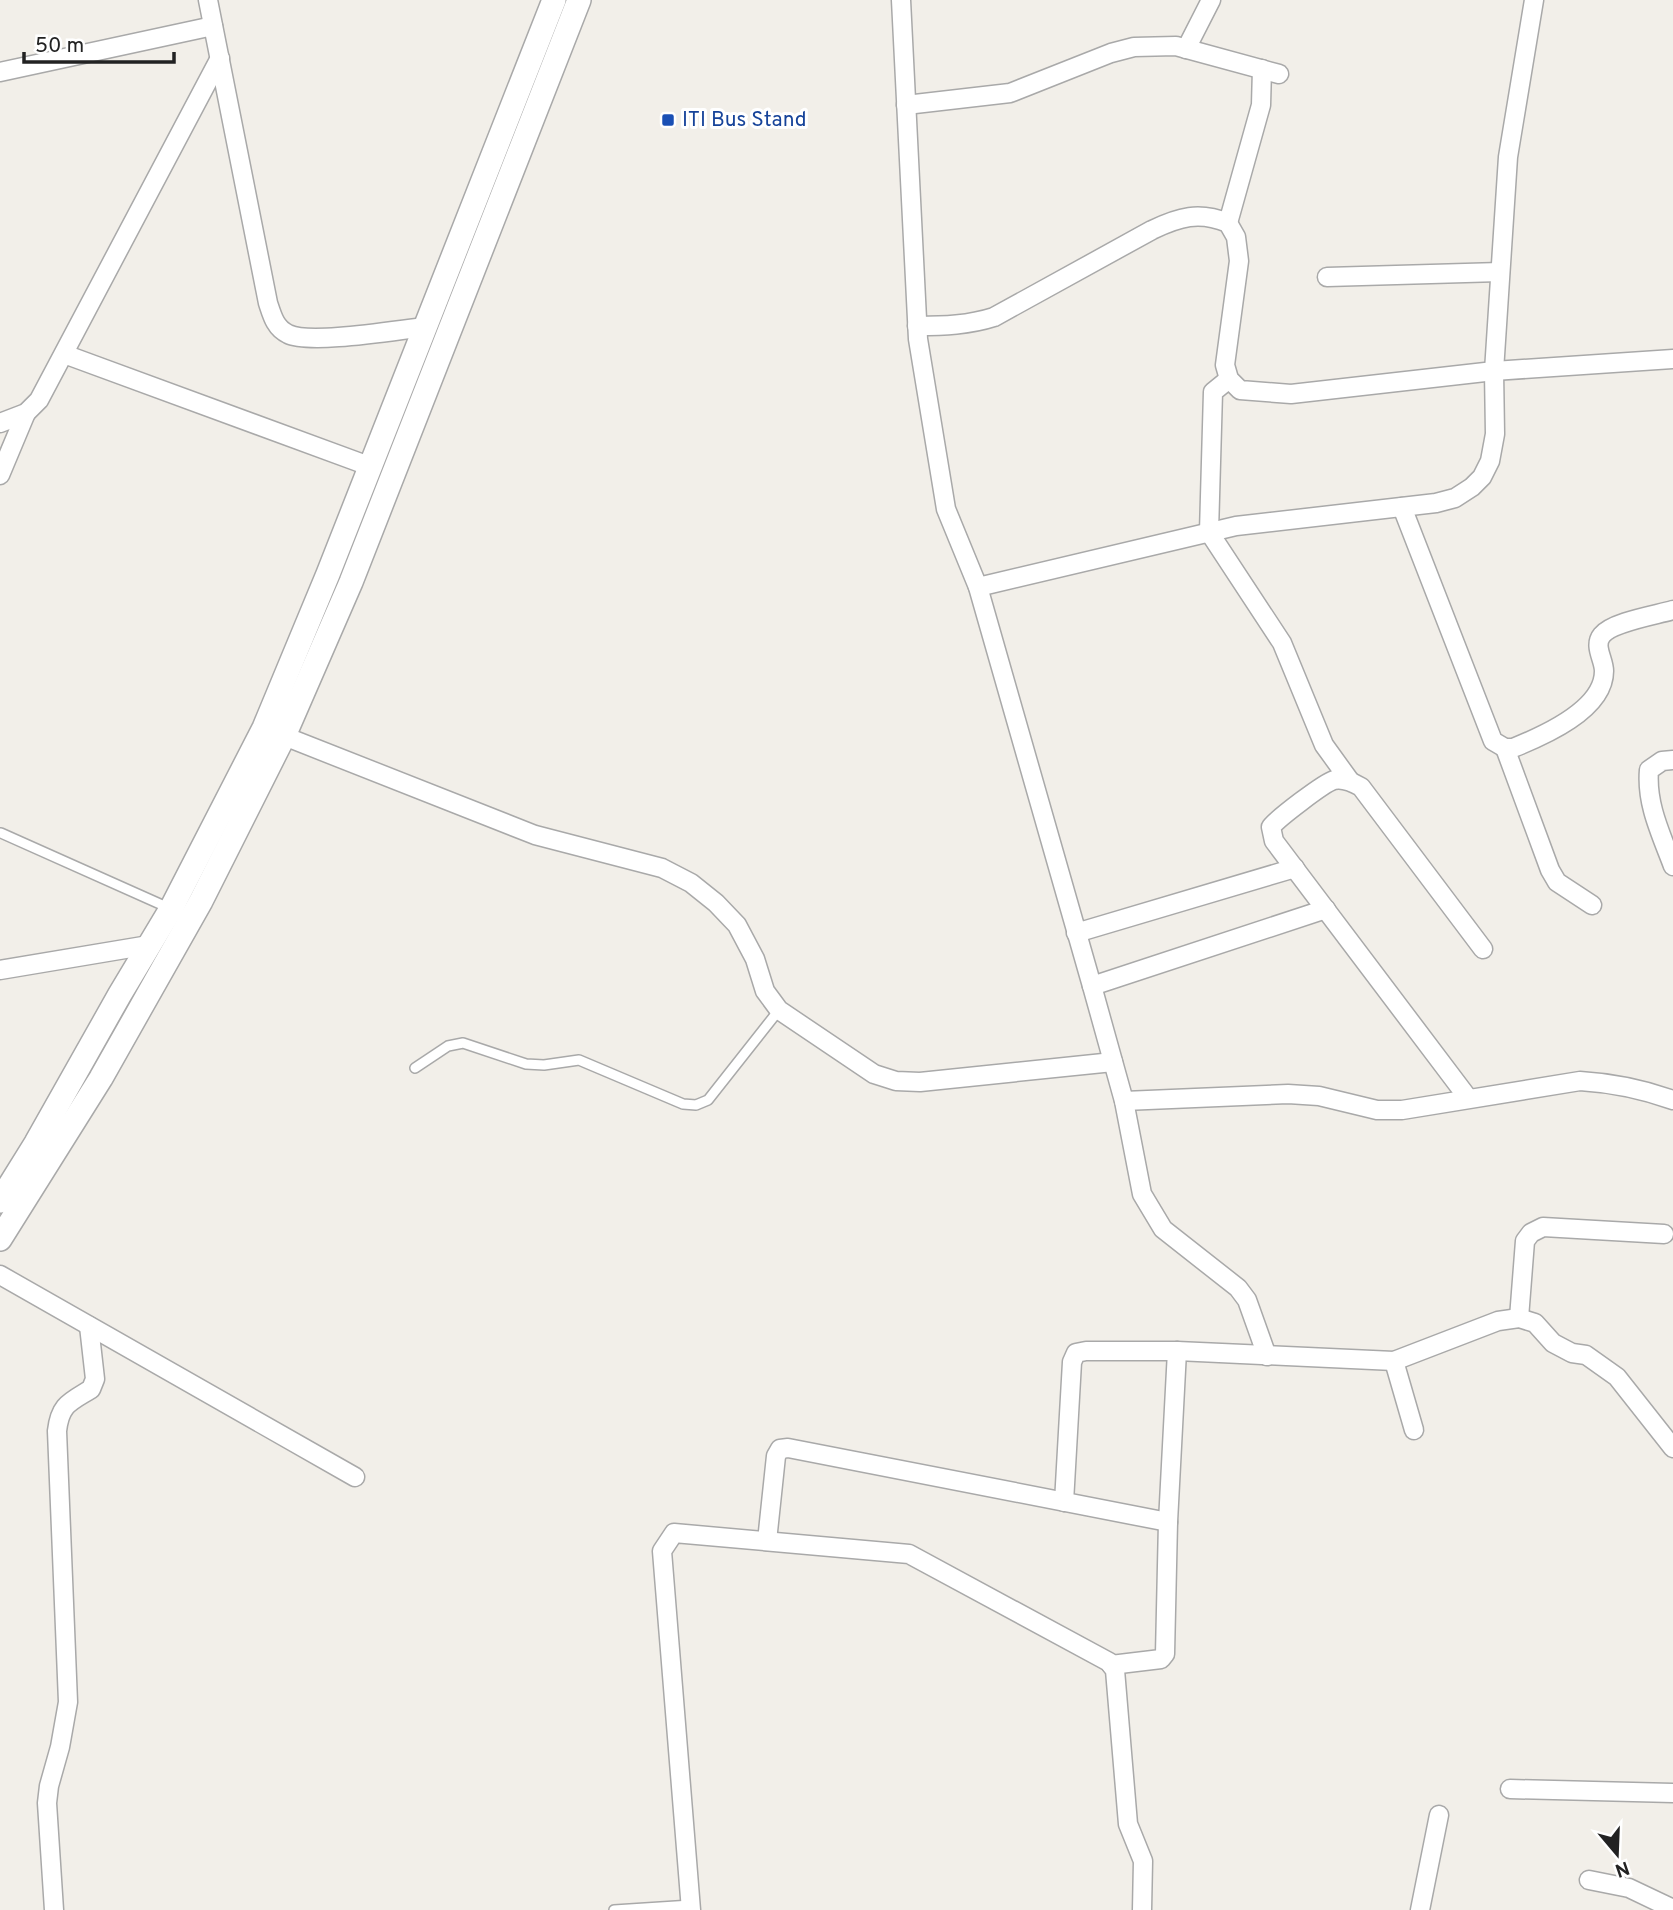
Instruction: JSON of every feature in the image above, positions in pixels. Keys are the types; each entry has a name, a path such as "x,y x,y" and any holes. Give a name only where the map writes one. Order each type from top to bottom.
{"street":[{"path":"208,0 274,323 286,334 305,339 425,327"},
{"path":"0,1200 36,1143 171,909 264,728 328,574 554,0"},
{"path":"0,1239 101,1078 201,901 284,736 351,582 579,0"},
{"path":"901,0 917,326 946,509 978,587 1124,1101 1142,1194 1163,1228 1238,1287 1247,1300 1267,1356"},
{"path":"1186,49 1211,0"},
{"path":"978,587 1259,522 1436,503 1455,498 1482,477 1490,461 1495,434 1494,371 1508,157 1534,0"},
{"path":"0,72 213,26"},
{"path":"906,105 1010,93 1111,53 1134,47 1158,45 1186,49 1271,72 1228,223"},
{"path":"0,475 26,413 39,400 220,58"},
{"path":"917,326 956,326 994,317 1175,219 1193,215 1214,217 1228,223 1236,237 1239,261 1225,365 1229,379 1240,390 1291,394 1494,371 1673,359"},
{"path":"1327,277 1500,272"},
{"path":"64,354 369,466"},
{"path":"1229,379 1213,392 1209,532 1282,643 1324,745 1339,769 1350,781 1361,787 1483,949"},
{"path":"0,423 26,413"},
{"path":"1402,507 1493,741 1505,748 1513,748 1564,725 1577,715 1596,693 1602,684 1605,671 1598,646 1601,636 1611,628 1673,610"},
{"path":"284,736 535,835 662,868 691,883 737,925 755,959 765,991 779,1010 874,1074 895,1081 919,1083 1113,1062"},
{"path":"1505,748 1557,882 1592,905"},
{"path":"1673,760 1662,761 1649,769 1648,783 1649,801 1673,866"},
{"path":"1350,781 1335,780 1279,817 1271,827 1274,841 1468,1098"},
{"path":"1076,933 1295,868"},
{"path":"1091,986 1326,909"},
{"path":"0,970 149,945"},
{"path":"1124,1101 1288,1094 1319,1096 1377,1110 1402,1110 1580,1080 1630,1087 1673,1100"},
{"path":"1519,1318 1525,1241 1531,1233 1543,1227 1664,1234"},
{"path":"0,1275 355,1477"},
{"path":"1064,1502 1072,1362 1076,1353 1086,1351 1177,1351 1394,1361 1497,1321 1519,1318 1535,1323 1553,1343 1572,1353 1586,1355 1617,1377 1673,1448"},
{"path":"54,1910 47,1803 68,1702 57,1431 63,1409 70,1401 91,1389 94,1379 89,1326"},
{"path":"1111,1665 1161,1659 1165,1654 1168,1522 1177,1351"},
{"path":"1394,1361 1414,1430"},
{"path":"767,1541 776,1455 780,1449 788,1448 1168,1522"},
{"path":"691,1907 662,1551 674,1533 909,1555 1109,1661 1115,1670 1128,1824 1143,1861 1142,1910"},
{"path":"1510,1789 1673,1793"},
{"path":"1420,1910 1439,1815"},
{"path":"1589,1880 1629,1888 1673,1909"}],"lane":[{"path":"1,833 171,909"},
{"path":"415,1068 448,1046 463,1043 526,1064 544,1065 579,1060 683,1104 696,1105 708,1100 779,1010"},
{"path":"614,1910 691,1907"}],"place":[{"name":"ITI Bus Stand","path":"668,120"}]}
